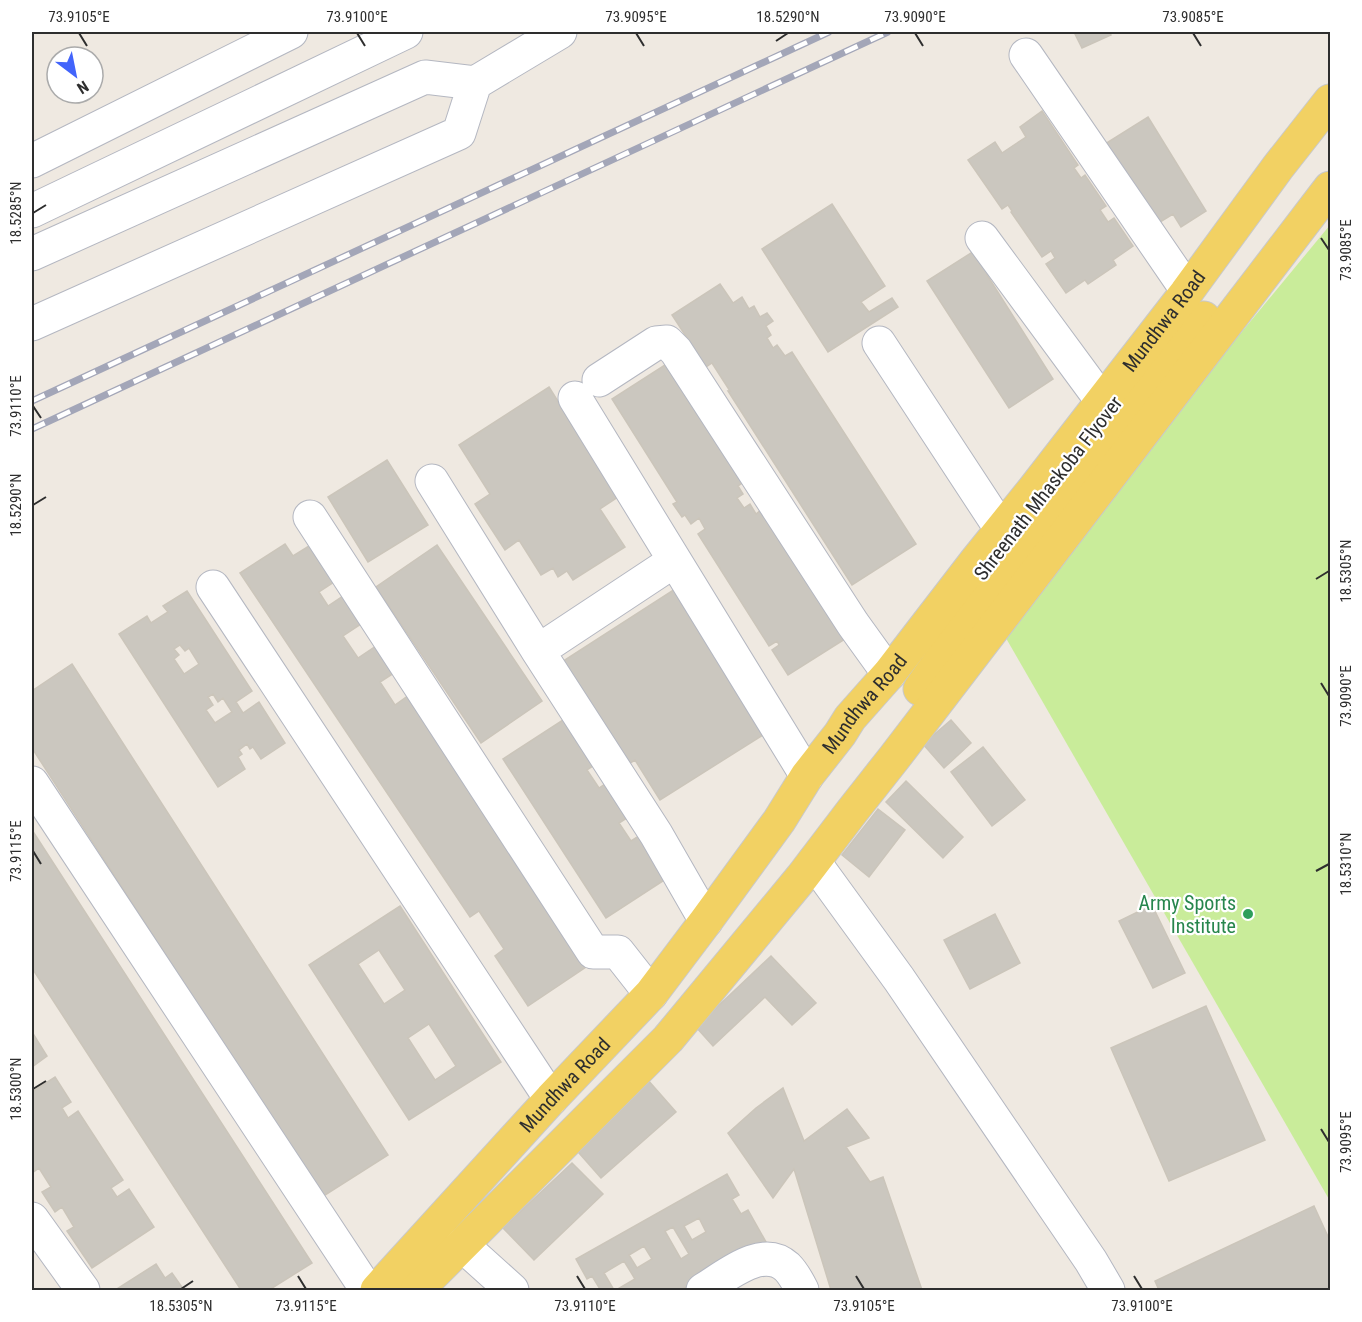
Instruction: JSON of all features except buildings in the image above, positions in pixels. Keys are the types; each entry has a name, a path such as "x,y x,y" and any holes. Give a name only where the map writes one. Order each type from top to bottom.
{"main road":[{"name":"Mundhwa Road","path":"377,1290 551,1099 651,994 779,821 807,776 850,718 907,674 1001,529 1102,401 1278,166 1330,101"},
{"name":"Shreenath Mhaskoba Flyover","path":"787,807 801,802 813,793 1103,417 1330,137"},
{"name":"Shreenath Mhaskoba Flyover","path":"853,810 850,797 851,788 907,674 1038,523 1330,162"},
{"name":"Mundhwa Road","path":"417,1290 668,1039 814,862 1330,188"}],"street":[{"path":"32,161 291,32"},
{"path":"32,211 406,32"},
{"path":"32,254 425,76 475,83 560,32"},
{"path":"1026,56 1187,290"},
{"path":"32,324 459,132 475,83"},
{"path":"982,238 1102,401"},
{"path":"807,776 674,561 587,389 656,343 667,342 676,351 853,624 907,674"},
{"path":"879,343 1001,529"},
{"path":"432,481 656,834 706,921"},
{"path":"310,517 593,952 618,952 651,994"},
{"path":"538,651 674,561"},
{"path":"213,587 551,1099"},
{"path":"32,783 367,1290"},
{"path":"814,862 899,979 1091,1260 1108,1290"},
{"path":"32,1219 83,1290"},
{"path":"462,1245 512,1290"},
{"path":"704,1290 749,1262 772,1259 786,1266 802,1290"}],"green space":[{"name":"Army Sports Institute","path":"1330,225 1330,1201 999,626"}],"railway":[{"path":"32,401 829,32"},
{"path":"32,429 888,32"}],"place":[{"name":"Army Sports Institute","path":"1248,914"}]}
